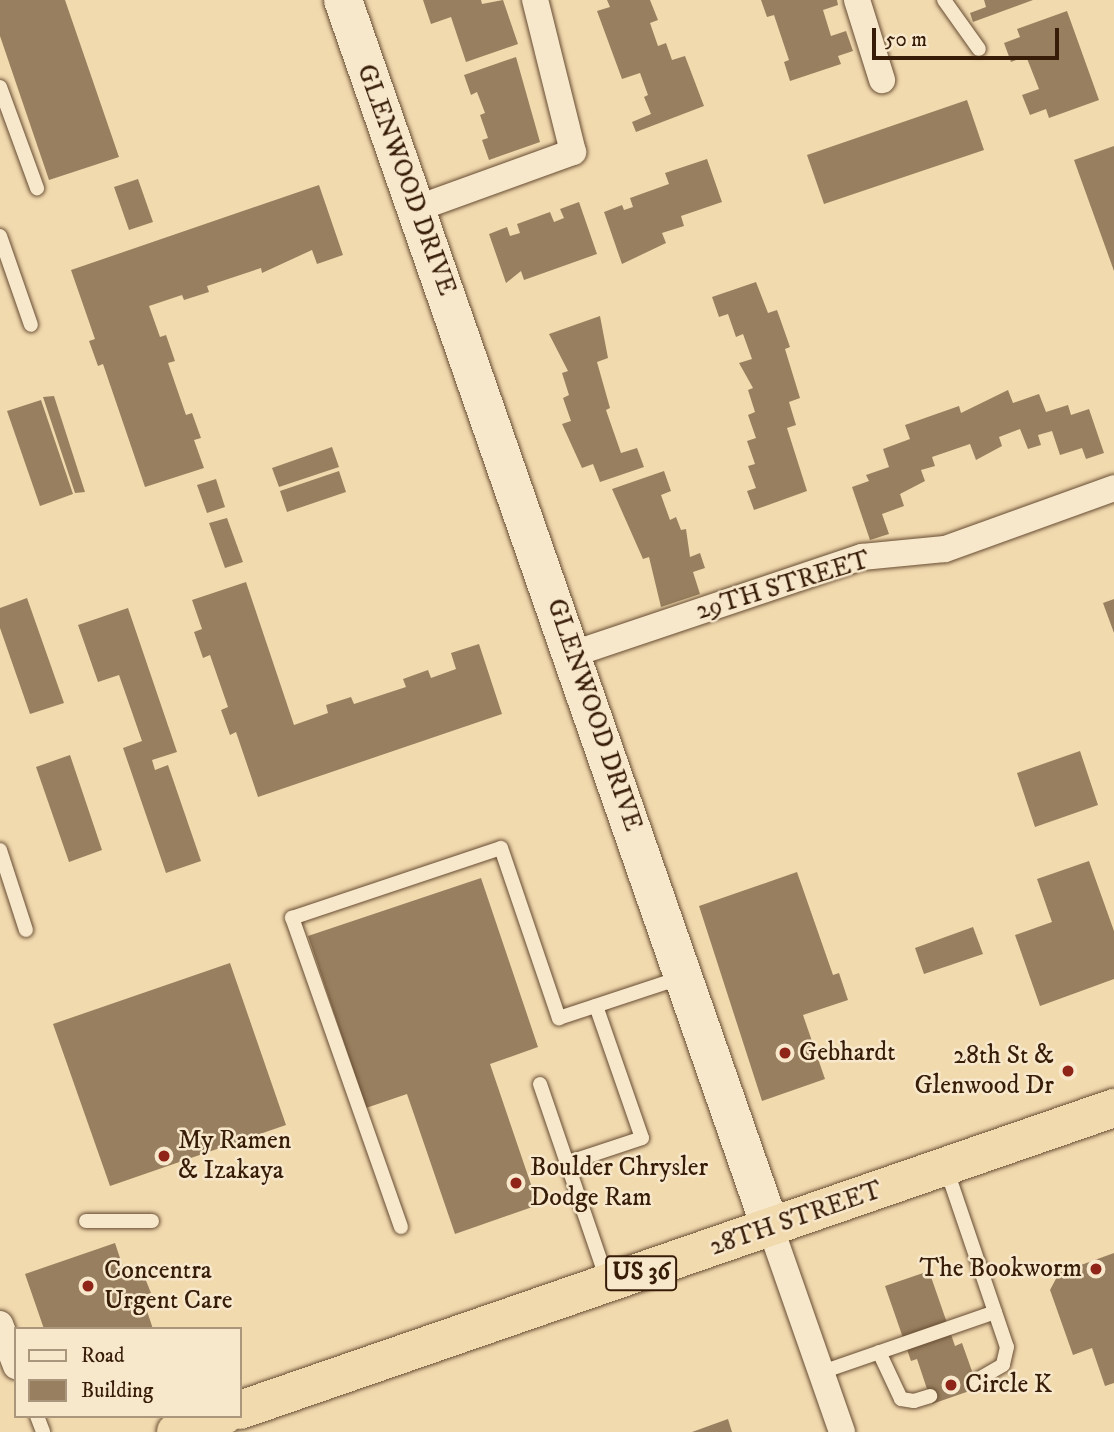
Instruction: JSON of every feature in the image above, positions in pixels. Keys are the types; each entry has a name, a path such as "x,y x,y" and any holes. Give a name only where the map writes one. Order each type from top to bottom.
{"highway":[{"name":"28TH STREET","path":"242,1409 771,1229 1114,1108"},
{"path":"176,1432 217,1418"}],"street":[{"name":"GLENWOOD DRIVE","path":"342,0 392,148 418,208 842,1432"},
{"path":"418,208 573,152 535,0"},
{"path":"857,0 882,79"},
{"name":"29TH STREET","path":"573,654 862,557 945,549 1114,488"},
{"path":"0,1324 14,1361"}],"lane":[{"path":"944,0 979,49"},
{"path":"0,87 37,188"},
{"path":"0,236 31,325"},
{"path":"401,1227 292,918 500,848 559,1018 684,977"},
{"path":"0,850 26,930"},
{"path":"567,1163 642,1138 596,1006"},
{"path":"540,1084 608,1284"},
{"path":"946,1167 995,1312 1006,1357 995,1373 975,1381"},
{"path":"86,1221 152,1221"},
{"path":"821,1371 995,1312"},
{"path":"879,1352 901,1399 914,1401 930,1396"}],"building":[{"path":"0,0 65,0 119,157 49,180 0,36"},
{"path":"423,0 481,0 482,4 503,0 518,44 466,62 451,17 431,24"},
{"path":"607,0 650,0 658,20 650,23 658,46 666,43 672,60 685,56 704,106 636,132 632,122 651,114 644,97 648,95 640,73 622,79 597,11 610,7"},
{"path":"761,0 837,0 838,5 823,10 831,36 846,31 853,51 838,56 841,64 790,81 784,62 789,60 774,15 767,17"},
{"path":"984,0 1033,0 973,22 970,13 986,7"},
{"path":"1067,11 1099,100 1049,118 1046,109 1030,115 1022,95 1039,89 1026,56 1011,62 1004,43 1020,37 1017,29"},
{"path":"516,57 540,142 489,160 482,140 488,138 480,115 485,113 477,92 471,95 464,75"},
{"path":"967,100 984,150 824,204 807,155"},
{"path":"1114,146 1114,271 1074,160"},
{"path":"707,159 722,202 681,216 684,226 662,233 666,243 622,264 604,212 622,205 624,210 633,207 630,198 669,184 665,173"},
{"path":"138,179 153,222 129,230 114,187"},
{"path":"319,185 343,255 317,264 312,250 262,273 261,268 207,286 209,292 184,300 182,295 149,306 160,337 166,335 175,361 168,363 186,415 192,413 201,438 194,440 204,468 145,487 103,364 98,366 89,341 95,339 71,270"},
{"path":"579,202 597,254 524,280 521,271 506,283 489,234 507,227 510,236 520,233 517,224 550,212 554,222 564,218 560,209"},
{"path":"756,282 768,313 777,310 790,347 785,349 800,398 789,402 796,425 787,428 807,491 754,510 747,491 756,488 748,466 755,464 747,441 756,438 748,415 755,412 748,390 753,388 739,363 752,359 743,334 736,337 728,314 719,317 712,297"},
{"path":"600,316 608,358 597,362 610,408 606,410 621,453 637,448 644,467 600,482 593,464 582,468 562,424 571,421 563,398 569,395 562,373 568,371 549,334"},
{"path":"1008,390 1013,403 1039,394 1046,412 1068,405 1071,415 1089,409 1104,453 1086,459 1082,448 1060,455 1052,431 1038,435 1041,445 1028,449 1020,429 999,437 1002,446 976,460 970,444 932,457 935,466 921,470 925,481 900,494 904,506 882,514 889,534 870,540 852,487 869,481 866,475 889,467 883,449 910,439 905,425 959,406 961,413"},
{"path":"54,396 85,492 75,493 43,397"},
{"path":"41,400 73,494 40,506 7,411"},
{"path":"332,447 339,467 279,487 272,468"},
{"path":"339,471 346,492 287,512 280,491"},
{"path":"664,471 671,491 661,495 670,520 676,517 681,530 686,529 690,557 700,553 705,568 693,572 700,594 661,607 649,557 643,559 612,489"},
{"path":"216,479 225,507 207,513 197,485"},
{"path":"227,518 243,562 225,568 209,523"},
{"path":"246,582 294,725 328,713 326,705 351,697 354,704 406,687 403,679 428,670 431,678 456,669 451,653 479,644 502,714 258,797 236,732 230,735 221,710 228,707 210,655 203,658 194,632 202,629 192,600"},
{"path":"27,598 64,703 30,714 0,628 0,608"},
{"path":"1114,599 1114,633 1103,603"},
{"path":"128,608 177,752 152,760 155,770 168,765 201,861 166,873 123,748 142,741 119,675 98,682 78,625"},
{"path":"1080,751 1098,805 1035,827 1017,773"},
{"path":"70,755 102,850 69,862 36,767"},
{"path":"1089,861 1114,931 1114,979 1040,1006 1015,935 1052,922 1037,879"},
{"path":"797,872 833,975 839,973 848,1000 803,1015 825,1079 762,1101 699,906"},
{"path":"481,878 538,1047 490,1064 538,1205 455,1234 407,1094 366,1108 308,936"},
{"path":"973,927 983,954 924,974 915,948"},
{"path":"230,963 286,1125 110,1186 53,1024"},
{"name":"Concentra Urgent Care","path":"115,1243 127,1279 143,1273 151,1293 142,1296 152,1327 43,1327 25,1274"},
{"path":"1114,1253 1114,1383 1105,1386 1092,1348 1073,1355 1050,1290 1059,1273"},
{"path":"929,1271 955,1346 962,1343 978,1388 932,1404 917,1359 911,1361 885,1286"},
{"path":"728,1419 732,1432 692,1432"}],"place":[{"name":"Gebhardt","path":"785,1053"},
{"name":"28th St & Glenwood Dr","path":"1068,1071"},
{"name":"My Ramen & Izakaya","path":"164,1156"},
{"name":"Boulder Chrysler Dodge Ram","path":"516,1183"},
{"name":"The Bookworm","path":"1096,1269"},
{"name":"Concentra Urgent Care","path":"88,1286"},
{"name":"Circle K","path":"951,1385"}]}
